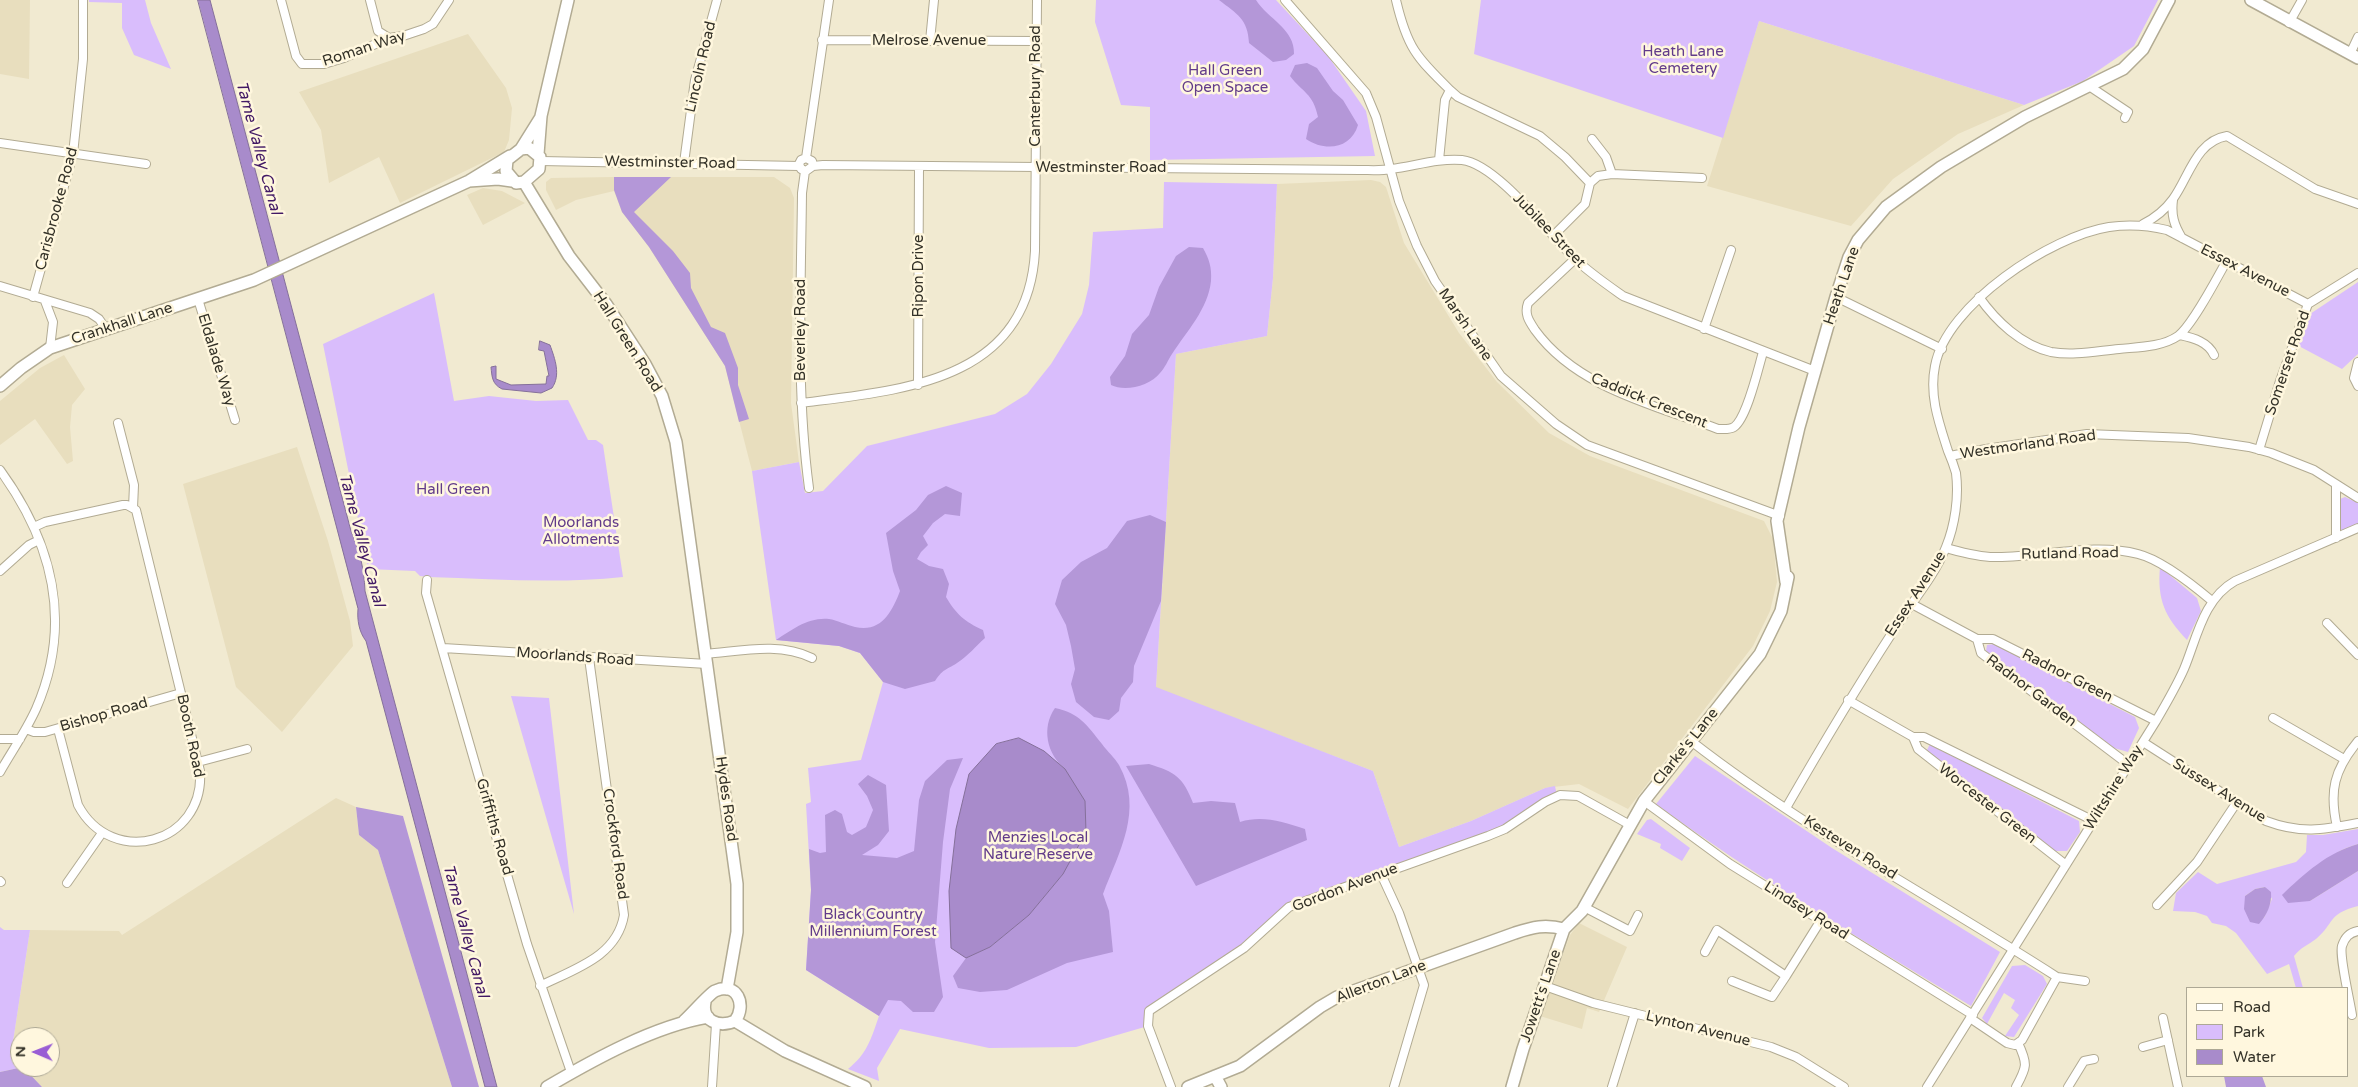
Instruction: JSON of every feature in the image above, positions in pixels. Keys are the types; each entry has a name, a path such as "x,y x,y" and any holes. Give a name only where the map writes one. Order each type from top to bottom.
{"street":[{"name":"Carisbrooke Road","path":"33,297 73,154 83,58 83,0"},
{"name":"Roman Way","path":"281,0 296,56 302,64 324,64 344,58 389,38 410,34 433,24 448,0"},
{"path":"370,0 378,31 389,38"},
{"path":"469,181 498,179 518,182 536,172 540,158 542,116 568,0"},
{"name":"Lincoln Road","path":"684,163 695,80 717,0"},
{"path":"806,158 829,0"},
{"path":"930,41 934,0"},
{"name":"Canterbury Road","path":"801,403 918,385 945,376 988,351 999,340 1022,308 1034,267 1037,0"},
{"name":"Marsh Lane","path":"1285,0 1366,93 1376,117 1399,201 1417,246 1435,281 1501,376 1556,424 1587,445 1780,516"},
{"path":"1396,0 1407,39 1422,63 1450,90 1458,97 1540,136 1565,157 1590,183"},
{"name":"Heath Lane","path":"1780,516 1800,426 1815,371 1849,257 1858,240 1886,206 1972,148 2025,117 2123,69 2143,49 2169,0"},
{"path":"2251,0 2289,23 2354,56 2358,37"},
{"path":"2289,23 2302,0"},
{"name":"Melrose Avenue","path":"822,40 1036,41"},
{"path":"2089,86 2128,112 2124,118"},
{"path":"1440,160 1445,100 1450,90"},
{"path":"469,181 522,148 542,116"},
{"path":"2143,224 2154,219 2173,199 2205,146 2216,139 2227,136 2315,188 2358,204"},
{"path":"1592,139 1606,157 1612,174"},
{"path":"0,143 146,164"},
{"path":"522,148 529,148 540,158"},
{"path":"510,156 505,168 518,182"},
{"name":"Westminster Road","path":"540,158 802,168"},
{"path":"806,158 812,161 810,170 802,168 801,160 806,158"},
{"name":"Jubilee Street","path":"1390,170 1440,160 1464,160 1487,171 1500,181 1575,259 1597,279 1623,296 1815,371"},
{"name":"Westminster Road","path":"812,166 1390,170"},
{"name":"Ripon Drive","path":"918,385 919,166"},
{"name":"Beverley Road","path":"802,168 801,403 803,447 809,488"},
{"path":"1553,236 1585,204 1590,183 1598,176 1612,174 1702,178"},
{"name":"Crankhall Lane","path":"0,386 50,348 254,280 469,181"},
{"name":"Hall Green Road","path":"518,182 569,256 606,304 641,357 662,396 676,442 699,609"},
{"name":"Essex Avenue","path":"2173,199 2174,224 2182,238"},
{"name":"Essex Avenue","path":"1786,808 1848,700 1935,569 1946,548 1954,524 1956,473 1935,409 1935,365 1958,320 1979,297 2057,243 2107,228 2143,224 2167,230 2308,304"},
{"path":"1704,329 1731,250"},
{"name":"Caddick Crescent","path":"1575,259 1528,303 1526,310 1527,319 1541,338 1567,363 1594,381 1718,429 1730,429 1736,426 1743,413 1763,352"},
{"path":"1979,297 1988,310 2014,334 2051,352 2086,353 2144,347 2164,343 2180,335 2226,262"},
{"name":"Somerset Road","path":"2259,450 2280,381 2308,304 2358,274"},
{"path":"0,286 90,313 99,319 106,329"},
{"path":"1836,297 1942,350"},
{"name":"Eldalade Way","path":"198,299 235,420"},
{"path":"45,301 53,322 50,348"},
{"path":"2180,335 2192,337 2210,346 2214,355"},
{"path":"2358,362 2354,378 2358,386"},
{"name":"Booth Road","path":"58,729 78,806 83,815 102,833 118,840 140,842 153,840 172,832 182,824 196,802 200,782 198,762 139,519 133,508 134,485 118,423"},
{"name":"Westmorland Road","path":"1950,456 1986,448 2087,434 2180,438 2259,450 2314,470 2358,498"},
{"path":"0,470 19,497 34,526 48,564 53,592 55,638 45,682 36,709 0,772"},
{"path":"2336,485 2336,538"},
{"path":"34,526 123,505 133,508"},
{"name":"Clarke's Lane","path":"1583,909 1644,801 1760,654 1775,626 1781,611 1786,582 1777,530 1780,516"},
{"name":"Wiltshire Way","path":"1927,1087 2156,721 2183,671 2212,601 2225,587 2235,581 2358,528"},
{"path":"0,571 29,545 39,540"},
{"name":"Rutland Road","path":"1946,548 1994,557 2045,552 2111,551 2139,554 2161,564 2212,601"},
{"name":"Griffiths Road","path":"427,580 426,593 540,986 571,1072"},
{"name":"Radnor Garden","path":"1910,604 1977,639 1982,654 2129,766"},
{"name":"Hydes Road","path":"699,609 737,884 737,932 727,989"},
{"path":"2327,622 2358,655"},
{"name":"Radnor Green","path":"1977,639 1993,639 2156,721"},
{"name":"Moorlands Road","path":"443,648 589,658 707,659 780,647 812,658"},
{"name":"Crockford Road","path":"540,986 607,950 620,934 624,915 589,658"},
{"name":"Bishop Road","path":"26,728 40,732 58,729 181,693"},
{"name":"Worcester Green","path":"1848,700 1913,737 1924,737 2094,821"},
{"path":"2273,718 2344,759"},
{"name":"Worcester Green","path":"1913,737 1918,749 2066,865"},
{"path":"0,739 20,739"},
{"name":"Kesteven Road","path":"1691,741 1730,771 1786,808 2057,977"},
{"path":"2338,827 2332,796 2344,759 2358,741"},
{"name":"Sussex Avenue","path":"2143,742 2266,821 2287,829 2303,831 2358,823"},
{"path":"198,762 247,749"},
{"name":"Gordon Avenue","path":"1171,1087 1148,1026 1149,1011 1244,948 1290,907 1505,829 1545,802 1560,795 1578,796 1630,825"},
{"name":"Lindsey Road","path":"1644,801 1702,845 1971,1016 2008,1043 2015,1045 2018,1043"},
{"path":"2156,905 2197,862 2236,802"},
{"path":"67,883 102,833"},
{"path":"1381,874 1399,913 1424,985 1394,1087"},
{"path":"1583,909 1630,931 1638,915"},
{"name":"Jowett's Lane","path":"1512,1087 1564,929 1583,909"},
{"path":"1732,981 1772,997 1821,920"},
{"name":"Allerton Lane","path":"1188,1087 1240,1066 1320,1007 1337,997 1540,925 1550,925 1564,929"},
{"path":"1705,952 1717,930 1786,976"},
{"path":"2347,987 2341,948 2346,937 2350,933 2358,931"},
{"path":"2016,1087 2025,1070 2026,1061 2018,1043 2022,1040 2057,977 2085,981"},
{"name":"Lynton Avenue","path":"1544,986 1593,1003 1771,1047 1796,1057 1844,1087"},
{"path":"546,1087 571,1072 660,1030 684,1021 712,1020 724,1025 734,1021 740,1011 740,1000 736,994 727,989 714,991 684,1021"},
{"path":"2348,991 2352,1015"},
{"path":"705,1002 704,1009 712,1020 712,1087"},
{"path":"1612,1087 1636,1013"},
{"path":"2162,1018 2178,1087"},
{"path":"734,1021 785,1051 865,1087"},
{"path":"2143,1047 2168,1040"},
{"path":"2068,1087 2084,1061 2094,1059"},
{"path":"1214,1076 1222,1087"}],"shaded area":[{"path":"0,0 30,0 29,79 0,74"},
{"path":"1759,21 2024,105 1958,134 1893,179 1851,226 1707,186"},
{"path":"468,34 506,88 512,108 509,140 504,152 400,203 379,157 329,183 321,130 299,92"},
{"path":"774,177 790,188 794,198 791,403 799,462 752,471 725,366 649,247 622,212 614,191 576,200 556,210 546,190 546,182 551,178"},
{"path":"1371,180 1380,182 1386,187 1404,243 1459,333 1497,382 1549,433 1590,456 1764,521 1773,539 1777,582 1770,611 1753,646 1628,809 1579,784 1545,788 1471,821 1399,847 1373,771 1156,688 1176,354 1267,336 1273,278 1277,184"},
{"path":"483,188 502,191 525,203 483,225 467,195"},
{"path":"64,355 85,389 72,405 70,427 73,461 67,464 35,419 0,445 0,401 40,368"},
{"path":"297,447 328,541 350,621 353,646 282,732 236,687 183,484"},
{"path":"336,798 356,807 359,835 378,850 452,1087 42,1087 32,1077 60,1077 60,1027 15,1027 30,930 119,931 122,935"},
{"path":"1579,923 1627,947 1599,1012 1587,1008 1582,1029 1540,1016 1570,935"}],"green space":[{"path":"89,0 145,0 151,23 171,69 134,55 122,28 122,3 89,2"},
{"name":"Hall Green Open Space","path":"1096,0 1276,0 1328,56 1366,111 1375,156 1150,160 1150,107 1121,105 1095,22"},
{"path":"1219,0 1256,0 1286,31 1293,45 1294,54 1286,60 1273,62 1249,43 1244,23 1236,13"},
{"name":"Heath Lane Cemetery","path":"1481,0 2158,0 2134,46 2083,81 2024,105 1759,21 1723,138 1474,54"},
{"path":"1307,63 1317,68 1333,91 1343,100 1358,125 1350,139 1336,146 1321,146 1306,139 1309,124 1318,117 1316,109 1307,94 1290,76 1295,65"},
{"path":"614,177 671,177 634,212 673,251 690,273 691,288 711,327 725,333 738,368 738,385 749,419 739,422 725,366 649,247 622,212 614,190"},
{"name":"Menzies Local Nature Reserve","path":"1164,182 1277,184 1273,278 1267,336 1176,354 1156,687 1373,771 1399,847 1471,821 1545,788 1555,786 1557,796 1505,829 1289,907 1244,948 1149,1011 1148,1026 1076,1047 989,1048 900,1029 877,1068 879,1081 848,1069 864,1052 879,1016 806,970 811,890 806,804 811,802 808,768 861,760 883,682 860,653 839,646 776,640 752,471 799,462 805,493 823,491 867,446 995,414 1027,394 1051,364 1082,314 1089,285 1093,232 1163,228"},
{"path":"1189,247 1203,248 1210,267 1211,281 1209,291 1201,310 1156,378 1137,387 1123,388 1111,385 1110,377 1125,356 1132,334 1149,315 1159,287 1176,256"},
{"path":"2358,282 2358,354 2342,369 2295,344 2307,316"},
{"name":"Hall Green","path":"434,293 454,401 489,396 536,401 568,400 588,440 596,440 603,445 623,577 550,581 501,580 428,577 420,576 415,571 368,569 323,344"},
{"path":"946,486 962,493 960,516 945,514 933,523 923,536 928,545 917,559 929,566 943,569 949,584 946,597 961,617 983,630 985,638 968,654 943,672 935,681 905,689 883,682 860,653 839,646 776,640 794,628 814,620 829,619 864,628 879,624 889,613 900,591 893,571 886,533 916,510 928,495"},
{"path":"2345,497 2358,503 2358,524 2339,532 2340,499"},
{"path":"1150,515 1166,522 1161,601 1134,666 1133,682 1121,698 1119,711 1109,720 1094,717 1076,702 1071,684 1075,669 1071,646 1066,625 1055,604 1062,580 1081,562 1107,548 1127,521"},
{"path":"2160,567 2197,598 2201,611 2187,640 2173,624 2161,599"},
{"path":"1994,644 2135,717 2139,728 2128,752 2114,748 1986,651 1987,645"},
{"path":"511,696 549,698 574,914"},
{"name":"Black Country Millennium Forest","path":"1055,708 1070,713 1087,726 1117,762 1126,782 1129,798 1129,815 1126,831 1122,847 1103,894 1109,911 1113,952 1067,963 1007,990 980,992 958,988 953,976 966,958 990,947 1029,915 1063,874 1065,769 1050,748 1047,732 1048,724"},
{"path":"1930,744 2079,821 2080,832 2067,851 2053,851 1926,752"},
{"path":"1695,756 1832,848 2000,952 1971,1006 1733,858 1656,804"},
{"name":"Black Country Millennium Forest","path":"963,758 950,789 943,842 935,942 943,997 934,1012 913,1012 901,1001 888,1000 879,1016 806,970 811,890 809,849 820,853 826,852 825,815 835,810 842,814 847,832 852,835 866,827 873,810 867,796 858,784 868,775 886,785 889,831 878,845 862,855 897,858 914,851 919,800 925,781 947,760"},
{"path":"1149,764 1172,773 1182,781 1193,803 1211,801 1235,803 1240,822 1265,819 1288,824 1305,829 1307,840 1196,886 1126,766"},
{"path":"356,807 403,816 479,1087 452,1087 378,850 359,835"},
{"path":"1651,819 1690,848 1682,861 1660,848 1661,844 1637,834 1647,820"},
{"path":"2358,829 2358,844 2346,848 2330,858 2321,872 2310,901 2358,871 2358,906 2341,912 2316,939 2299,950 2294,956 2303,987 2296,987 2289,964 2267,974 2236,933 2226,926 2212,923 2207,916 2195,912 2173,911 2176,893 2198,872 2217,884 2296,862 2306,852 2307,835 2323,835","holes":["2265,887 2272,899 2264,918 2245,896 2255,889"]},
{"path":"2358,844 2358,871 2310,901 2288,903 2282,895 2308,872 2337,852"},
{"path":"2265,887 2271,892 2271,901 2268,909 2259,924 2250,922 2244,909 2245,896 2255,889"},
{"path":"0,927 4,930 30,930 15,1027 10,1027 10,1070 0,1072"},
{"path":"2025,965 2043,976 2047,984 2014,1037 2005,1036 2019,1015 2011,1008 2015,1000 2004,993 1987,1024 1982,1018 2012,966"},
{"path":"10,1070 10,1077 32,1077 42,1087 0,1087 0,1072"},
{"path":"2224,1077 2262,1077 2266,1087 2226,1087"}],"water":[{"path":"198,0 210,0 351,531 361,560 365,591 497,1087 485,1087 366,641 359,626 358,609"},
{"path":"540,341 550,345 555,361 557,372 552,388 541,393 502,389 496,385 492,377 491,367 496,366 496,379 511,385 546,384 547,376 549,376 544,351 539,350"},
{"path":"1019,738 1044,751 1065,769 1085,801 1086,832 1063,874 1029,915 990,947 966,958 951,948 949,891 956,829 969,774 996,744"}],"water label":[{"name":"Tame Valley Canal","path":"258,148"},
{"name":"Tame Valley Canal","path":"361,540"},
{"name":"Tame Valley Canal","path":"465,931"}],"park label":[{"name":"Moorlands Allotments","path":"581,532"}]}
